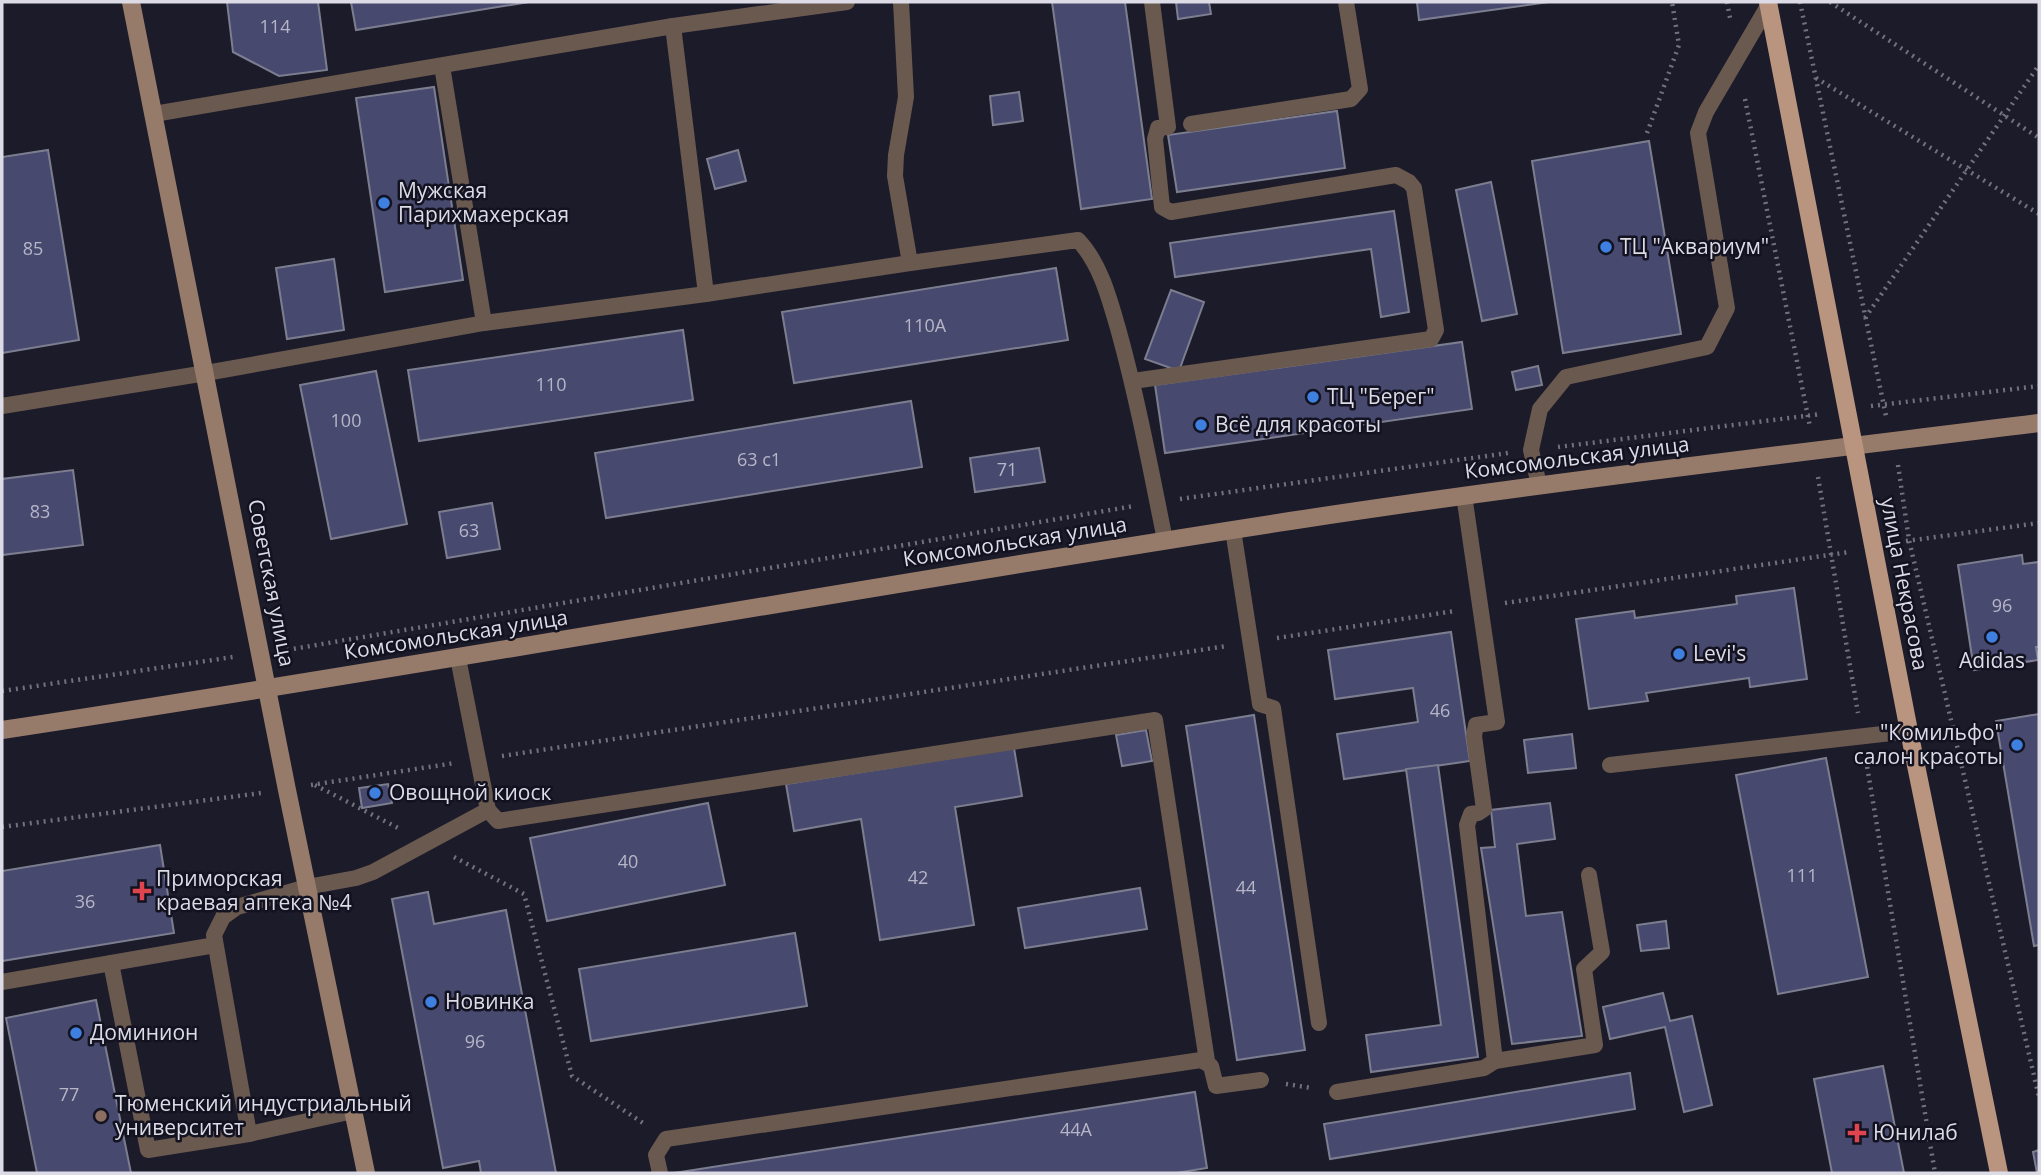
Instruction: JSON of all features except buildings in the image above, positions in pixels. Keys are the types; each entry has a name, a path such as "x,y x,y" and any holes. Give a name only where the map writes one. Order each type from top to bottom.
{"main road":[{"name":"Советская улица","path":"131,2 366,1173"},
{"name":"улица Некрасова","path":"1768,4 1909,732 1999,1173"},
{"name":"Комсомольская улица","path":"2,730 458,658 1165,540 1464,495 2039,423"}],"lane":[{"path":"153,114 673,26 847,2"},
{"path":"901,2 906,97 895,176 911,263"},
{"path":"1133,381 1431,339 1436,330 1414,188 1396,175 1171,212 1162,207 1155,139 1158,128 1168,127 1152,2"},
{"path":"1191,124 1351,99 1360,89 1346,2"},
{"path":"1539,485 1531,450 1540,409 1566,377 1707,347 1727,308 1698,133 1706,112 1768,4"},
{"path":"673,26 706,294"},
{"path":"442,66 484,323"},
{"path":"2,406 484,323 1078,240 1086,248 1108,294 1133,381 1165,540"},
{"path":"1464,495 1497,722 1476,725 1474,736 1484,809 1471,814 1467,825 1495,1062"},
{"path":"1233,530 1260,704 1273,708 1319,1023"},
{"path":"458,658 488,810 498,821 1155,720 1207,1062"},
{"path":"1610,765 1909,732"},
{"path":"248,1135 215,944 214,935 223,917 237,907 373,872 488,810"},
{"path":"1337,1092 1484,1068 1495,1062 1595,1045 1584,970 1602,952 1589,875"},
{"path":"2,982 215,944"},
{"path":"111,963 148,1150 248,1135 353,1111"},
{"path":"660,1173 656,1155 666,1139 1201,1060 1211,1066 1216,1086 1261,1080"}],"path":[{"path":"1647,133 1679,45 1672,2"},
{"path":"1727,2 1808,416 1935,1173"},
{"path":"1800,2 1882,404 1895,441 1909,540 2039,1097"},
{"path":"1830,2 2039,138"},
{"path":"1865,319 2039,65"},
{"path":"1816,78 2039,214"},
{"path":"1882,404 2039,386"},
{"path":"286,650 1158,502 1531,450 1808,416"},
{"path":"1909,540 2039,523"},
{"path":"2,827 287,790 1832,555"},
{"path":"2,691 261,653"},
{"path":"315,785 524,894 572,1076 666,1139"},
{"path":"1261,1080 1337,1092"}],"place":[{"name":"Мужская Парихмахерская","path":"384,203"},
{"name":"ТЦ \"Аквариум\"","path":"1606,247"},
{"name":"ТЦ \"Берег\"","path":"1313,397"},
{"name":"Всё для красоты","path":"1201,425"},
{"name":"Adidas","path":"1992,637"},
{"name":"Levi's","path":"1679,654"},
{"name":"\"Комильфо\" салон красоты","path":"2017,745"},
{"name":"Овощной киоск","path":"375,793"},
{"name":"Приморская краевая аптека №4","path":"142,891"},
{"name":"Новинка","path":"431,1002"},
{"name":"Доминион","path":"76,1033"},
{"name":"Тюменский индустриальный университет","path":"101,1116"},
{"name":"Юнилаб","path":"1857,1133"}]}
